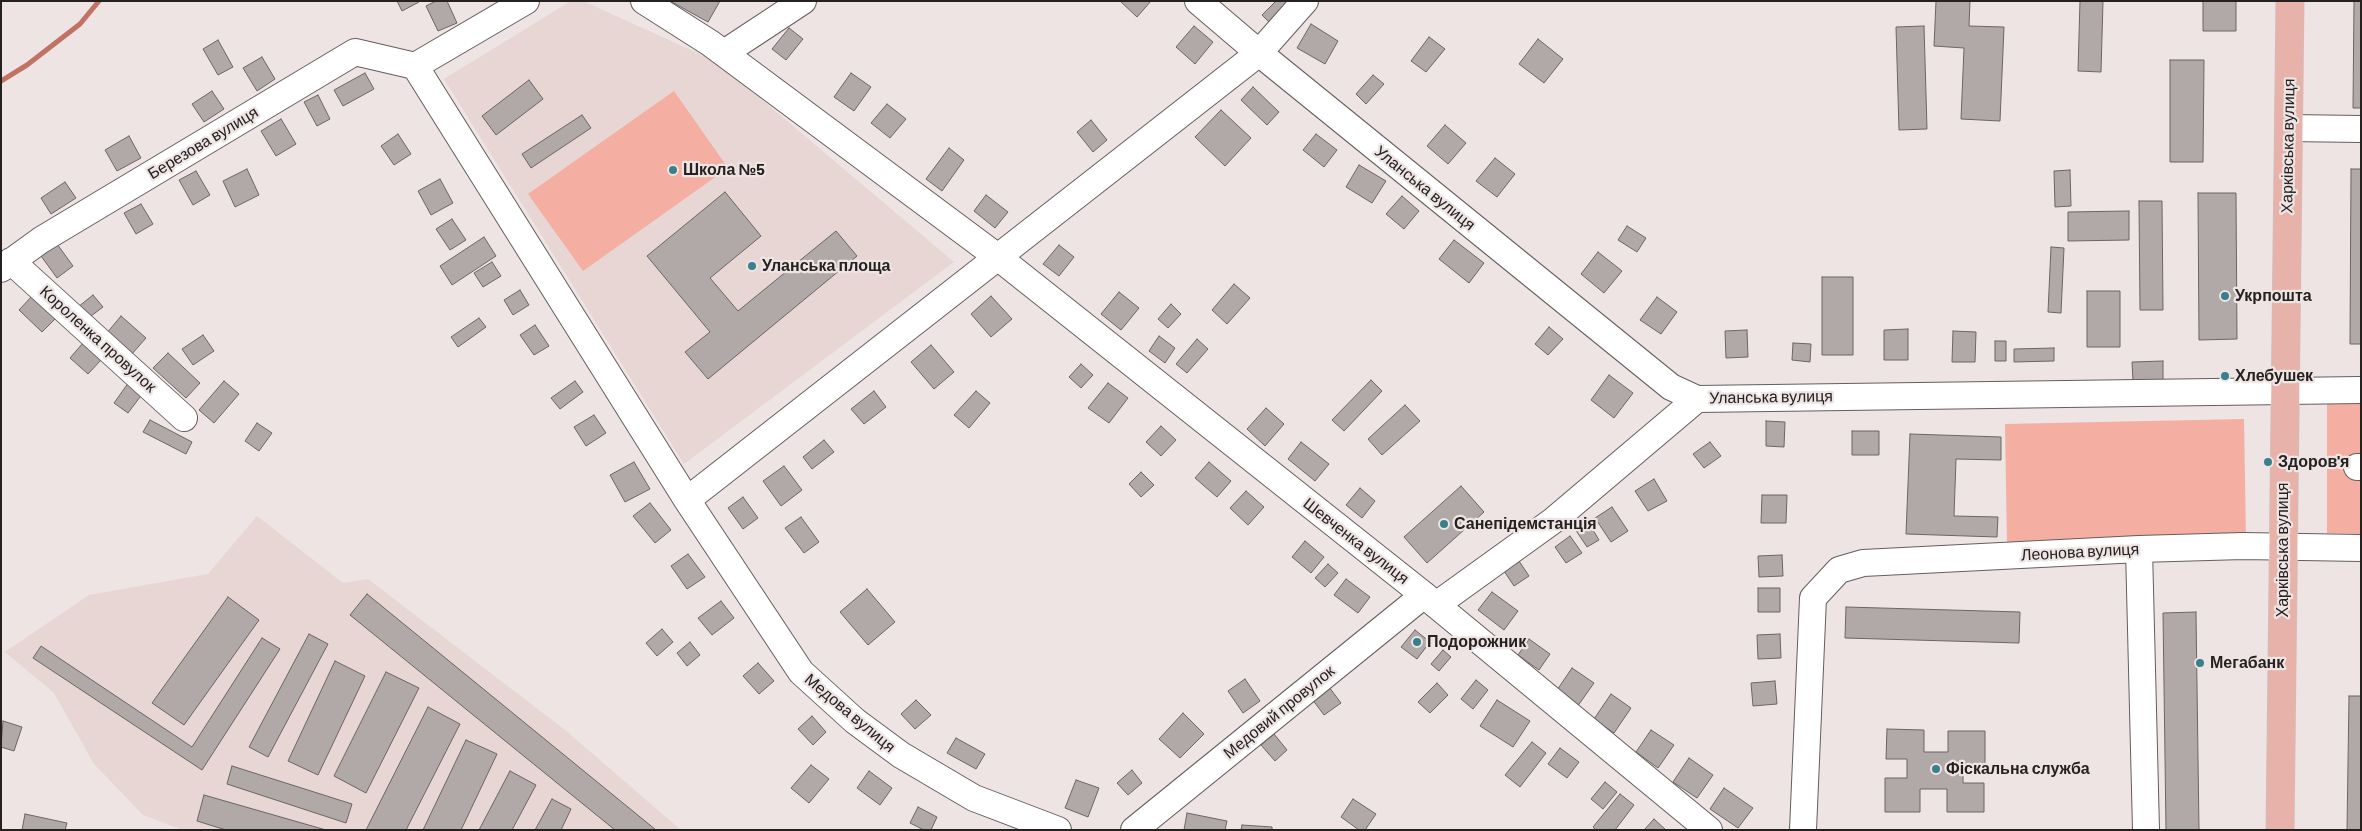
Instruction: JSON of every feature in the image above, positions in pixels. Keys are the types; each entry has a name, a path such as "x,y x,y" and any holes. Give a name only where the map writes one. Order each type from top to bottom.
{"main road":[{"name":"Харківська вулиця","path":"2280,830 2290,1"}],"street":[{"path":"526,1 415,66 688,500 1259,53 1305,1"},
{"path":"644,1 724,53 999,258"},
{"path":"724,53 803,1"},
{"name":"Уланська вулиця","path":"1198,1 1259,53 1672,387 1697,399 2285,392"},
{"name":"Березова вулиця","path":"6,265 41,240 355,52 415,66"},
{"path":"2288,128 2361,129"},
{"name":"Шевченка вулиця","path":"999,258 1430,600 1709,830"},
{"name":"Короленка провулок","path":"6,265 184,418"},
{"path":"2285,392 2361,390"},
{"name":"Медовий провулок","path":"1134,830 1430,600 1554,520 1697,399"},
{"name":"Медова вулиця","path":"688,500 801,672 855,721 901,755 974,798 1058,830"},
{"name":"Леонова вулиця","path":"1803,830 1813,598 1838,570 1863,563 2139,549 2283,546 2361,548"},
{"path":"2139,549 2146,830"}],"shaded area":[{"name":"Школа №5","path":"571,1 583,1 717,62 954,262 684,464 444,79"},
{"path":"674,91 728,168 583,271 528,194"},
{"path":"2327,402 2361,403 2361,534 2327,533"},
{"path":"2244,419 2246,540 2007,545 2005,424"},
{"path":"257,516 343,583 368,579 565,730 681,830 183,830 143,815 94,764 54,693 5,652 89,595 208,574"}],"building":[{"path":"397,1 418,1 419,2 402,11"},
{"path":"436,1 447,1 457,23 438,31 426,6"},
{"path":"670,1 720,1 708,22"},
{"path":"1120,1 1151,1 1137,17"},
{"path":"1276,1 1289,1 1272,25 1262,15"},
{"path":"1936,1 1970,1 1969,26 2004,27 2000,121 1961,119 1964,48 1934,46"},
{"path":"2080,1 2103,1 2101,72 2078,71"},
{"path":"2203,1 2236,1 2236,31 2203,31"},
{"path":"2354,1 2361,1 2361,108 2353,108"},
{"path":"1311,24 1338,41 1325,64 1297,48"},
{"path":"1194,26 1213,42 1195,64 1176,47"},
{"path":"1924,26 1927,129 1899,130 1896,27"},
{"path":"789,28 803,39 786,60 772,49"},
{"path":"1429,37 1445,49 1426,72 1411,61"},
{"path":"1538,39 1563,59 1544,83 1519,64"},
{"path":"218,40 233,67 218,75 203,49"},
{"path":"262,57 275,79 257,91 243,68"},
{"path":"2170,60 2204,60 2203,162 2170,162"},
{"path":"365,73 374,89 343,106 334,90"},
{"path":"851,73 871,87 854,111 834,97"},
{"path":"1373,75 1384,84 1366,104 1356,94"},
{"path":"529,80 543,99 496,135 482,116"},
{"path":"1253,87 1279,112 1267,125 1241,100"},
{"path":"212,91 224,109 204,122 192,104"},
{"path":"318,95 330,119 317,126 304,102"},
{"path":"887,104 906,119 890,138 871,123"},
{"path":"1221,110 1251,138 1225,166 1195,137"},
{"path":"582,115 591,128 531,168 522,154"},
{"path":"281,119 296,144 276,156 261,131"},
{"path":"1091,120 1107,140 1093,152 1077,132"},
{"path":"1445,125 1466,143 1448,164 1427,146"},
{"path":"398,134 411,154 394,165 381,146"},
{"path":"1316,134 1337,150 1324,167 1303,150"},
{"path":"129,136 141,158 117,171 105,150"},
{"path":"949,148 964,160 942,191 926,179"},
{"path":"1495,158 1515,174 1497,197 1476,181"},
{"path":"1359,165 1386,181 1372,203 1346,187"},
{"path":"247,169 259,195 235,207 223,181"},
{"path":"2351,169 2361,169 2361,344 2350,344"},
{"path":"2070,170 2071,206 2055,207 2054,171"},
{"path":"196,171 210,195 193,205 179,180"},
{"path":"440,179 453,203 431,215 418,191"},
{"path":"65,182 76,198 51,214 41,198"},
{"path":"725,192 761,236 710,278 738,311 836,231 857,256 708,379 685,352 710,332 647,256"},
{"path":"2198,193 2236,193 2237,339 2199,340"},
{"path":"986,195 1008,212 995,228 974,211"},
{"path":"1402,196 1419,211 1404,229 1386,214"},
{"path":"2139,201 2162,201 2163,310 2140,310"},
{"path":"141,204 153,224 136,234 124,213"},
{"path":"2129,211 2129,240 2068,241 2068,212"},
{"path":"452,219 466,240 450,250 436,229"},
{"path":"1627,226 1646,238 1637,252 1618,240"},
{"path":"484,237 496,256 452,285 440,266"},
{"path":"1454,240 1484,263 1469,283 1439,259"},
{"path":"57,244 73,266 57,278 41,256"},
{"path":"1059,245 1074,257 1059,276 1043,264"},
{"path":"2051,247 2064,248 2061,313 2048,312"},
{"path":"1598,252 1622,271 1604,293 1581,274"},
{"path":"492,262 501,276 483,287 474,273"},
{"path":"1822,277 1853,277 1853,355 1822,355"},
{"path":"1234,284 1250,298 1227,324 1212,310"},
{"path":"520,290 529,305 513,315 504,300"},
{"path":"2087,291 2120,291 2120,347 2087,347"},
{"path":"1119,292 1139,308 1121,330 1101,314"},
{"path":"33,295 57,317 42,332 19,310"},
{"path":"93,295 103,307 87,319 78,307"},
{"path":"991,296 1012,319 991,337 971,314"},
{"path":"1657,297 1677,312 1661,334 1640,320"},
{"path":"1171,304 1181,314 1168,328 1158,319"},
{"path":"121,316 146,338 131,355 106,334"},
{"path":"479,318 486,327 458,347 451,337"},
{"path":"535,325 549,346 534,355 520,335"},
{"path":"1549,327 1563,339 1548,355 1535,344"},
{"path":"1908,329 1908,360 1884,360 1884,330"},
{"path":"1747,330 1748,357 1726,358 1725,331"},
{"path":"1953,331 1976,332 1975,362 1952,362"},
{"path":"203,335 214,351 193,365 182,349"},
{"path":"1159,336 1175,348 1165,363 1149,351"},
{"path":"1197,339 1208,349 1187,373 1176,364"},
{"path":"1995,341 2006,341 2006,361 1995,361"},
{"path":"83,343 101,360 88,374 70,358"},
{"path":"1793,343 1811,344 1810,362 1792,360"},
{"path":"931,345 954,372 934,389 911,362"},
{"path":"2054,348 2054,361 2014,362 2014,349"},
{"path":"168,353 200,383 186,398 153,368"},
{"path":"2163,361 2163,380 2133,381 2132,362"},
{"path":"1081,364 1093,375 1081,388 1069,377"},
{"path":"1609,375 1633,393 1614,418 1591,400"},
{"path":"1371,380 1382,391 1344,431 1332,420"},
{"path":"224,381 239,394 214,423 199,410"},
{"path":"575,381 583,392 560,409 551,398"},
{"path":"129,382 143,393 128,413 114,403"},
{"path":"1108,383 1128,398 1109,423 1088,408"},
{"path":"874,391 886,407 864,424 851,409"},
{"path":"976,391 990,403 969,428 954,415"},
{"path":"1405,405 1420,421 1382,455 1368,439"},
{"path":"1266,408 1284,424 1265,446 1247,429"},
{"path":"594,415 606,433 586,446 574,427"},
{"path":"150,420 192,442 186,454 143,432"},
{"path":"1766,421 1785,422 1784,447 1766,446"},
{"path":"257,423 272,433 259,451 245,441"},
{"path":"1161,426 1176,440 1161,456 1146,442"},
{"path":"1852,431 1879,431 1879,455 1852,455"},
{"path":"1910,434 2001,437 2001,460 1956,459 1954,516 1998,517 1997,537 1906,534"},
{"path":"824,440 834,452 812,469 803,457"},
{"path":"1301,442 1329,464 1315,481 1288,459"},
{"path":"1710,442 1721,456 1704,468 1693,454"},
{"path":"634,462 650,489 625,502 610,475"},
{"path":"1209,462 1231,481 1217,497 1195,478"},
{"path":"784,466 802,490 781,506 763,481"},
{"path":"1141,472 1154,485 1141,497 1129,484"},
{"path":"1654,479 1667,501 1648,511 1635,491"},
{"name":"Санепідемстанція","path":"1461,486 1484,512 1427,563 1404,537"},
{"path":"1360,488 1375,501 1362,518 1346,505"},
{"path":"1246,491 1264,507 1248,525 1230,508"},
{"path":"1762,495 1787,495 1786,523 1761,523"},
{"path":"743,497 758,518 743,529 728,508"},
{"path":"650,503 671,530 655,543 633,516"},
{"path":"1612,507 1628,531 1611,542 1595,518"},
{"path":"801,517 819,542 804,553 785,528"},
{"path":"1587,520 1599,540 1587,547 1575,529"},
{"path":"1570,536 1582,553 1566,563 1555,547"},
{"path":"1305,541 1324,557 1311,573 1292,557"},
{"path":"688,554 705,577 687,589 671,566"},
{"path":"1782,555 1783,576 1759,577 1758,556"},
{"path":"1519,561 1529,576 1514,586 1504,571"},
{"path":"1328,564 1338,573 1325,587 1315,578"},
{"path":"1346,579 1370,597 1358,613 1334,595"},
{"path":"1758,588 1780,588 1780,612 1758,612"},
{"path":"867,589 895,622 868,645 840,612"},
{"path":"1492,592 1518,611 1504,630 1478,610"},
{"path":"367,594 656,830 615,830 350,615"},
{"path":"228,597 259,620 184,725 152,703"},
{"path":"721,601 734,618 712,635 698,618"},
{"path":"1846,607 2020,612 2019,643 1845,638"},
{"path":"2196,612 2199,830 2166,830 2163,613"},
{"path":"662,629 673,642 657,656 646,643"},
{"path":"1415,630 1430,642 1417,659 1401,647"},
{"path":"309,634 328,644 268,757 249,747"},
{"path":"1780,634 1781,658 1758,659 1757,635"},
{"path":"262,638 280,649 202,770 33,658 41,646 192,747"},
{"path":"1529,639 1550,654 1539,670 1518,655"},
{"path":"690,642 700,655 687,666 677,653"},
{"path":"1443,650 1451,657 1439,671 1431,664"},
{"path":"335,661 365,676 318,775 288,761"},
{"path":"758,663 774,681 759,694 743,676"},
{"path":"1572,668 1594,683 1577,707 1555,693"},
{"path":"386,672 419,688 366,793 334,776"},
{"path":"1245,679 1260,701 1243,713 1228,691"},
{"path":"1476,680 1488,690 1473,709 1461,699"},
{"path":"1775,681 1777,704 1753,706 1751,683"},
{"path":"1437,683 1448,695 1430,713 1418,702"},
{"path":"1329,687 1341,703 1324,715 1312,699"},
{"path":"1611,694 1631,708 1614,733 1594,719"},
{"path":"2349,696 2361,696 2361,830 2347,830"},
{"path":"916,700 931,715 915,729 901,714"},
{"path":"1497,700 1530,721 1513,747 1480,726"},
{"path":"428,707 460,724 406,830 366,830"},
{"path":"1183,713 1204,734 1180,758 1159,739"},
{"path":"812,716 826,732 813,745 798,729"},
{"path":"3,721 22,727 14,751 1,747"},
{"path":"1887,729 1924,730 1924,752 1948,752 1948,731 1985,731 1985,764 1963,764 1963,783 1984,783 1984,812 1947,812 1947,789 1920,789 1920,812 1885,812 1885,778 1907,778 1907,759 1886,759"},
{"path":"1651,730 1674,745 1658,768 1636,752"},
{"path":"1274,734 1287,750 1275,761 1261,745"},
{"path":"956,738 985,754 976,769 947,753"},
{"path":"466,740 497,754 461,830 423,830"},
{"path":"1532,742 1546,753 1520,787 1505,775"},
{"path":"1560,748 1579,762 1567,778 1548,764"},
{"path":"1689,758 1713,775 1697,798 1673,782"},
{"path":"811,765 829,779 809,803 791,788"},
{"path":"232,766 352,804 346,823 227,784"},
{"path":"1132,770 1142,783 1128,795 1117,783"},
{"path":"510,771 536,785 512,830 479,830"},
{"path":"869,771 892,788 880,805 857,788"},
{"path":"1076,780 1099,788 1088,817 1065,808"},
{"path":"1605,782 1617,792 1603,809 1591,799"},
{"path":"1724,788 1753,808 1738,828 1710,809"},
{"path":"1620,794 1634,805 1615,830 1596,830 1593,827"},
{"path":"204,795 326,830 226,830 197,821"},
{"path":"552,799 571,809 561,830 535,830"},
{"path":"1353,799 1376,814 1365,830 1359,830 1341,817"},
{"path":"918,807 937,817 931,830 924,830 910,823"},
{"path":"1187,813 1227,821 1225,830 1184,830"},
{"path":"25,814 67,823 65,830 22,830"},
{"path":"1654,819 1666,830 1644,830"},
{"path":"1242,825 1272,827 1272,830 1241,830"}],"waterway":[{"path":"1,81 27,65 80,24 99,1"}],"place":[{"name":"Школа №5","path":"673,170"},
{"name":"Уланська площа","path":"752,266"},
{"name":"Укрпошта","path":"2225,296"},
{"name":"Хлебушек","path":"2225,376"},
{"name":"Здоров'я","path":"2268,462"},
{"name":"Санепідемстанція","path":"1444,524"},
{"name":"Подорожник","path":"1417,642"},
{"name":"Мегабанк","path":"2200,663"},
{"name":"Фіскальна служба","path":"1936,769"}]}
